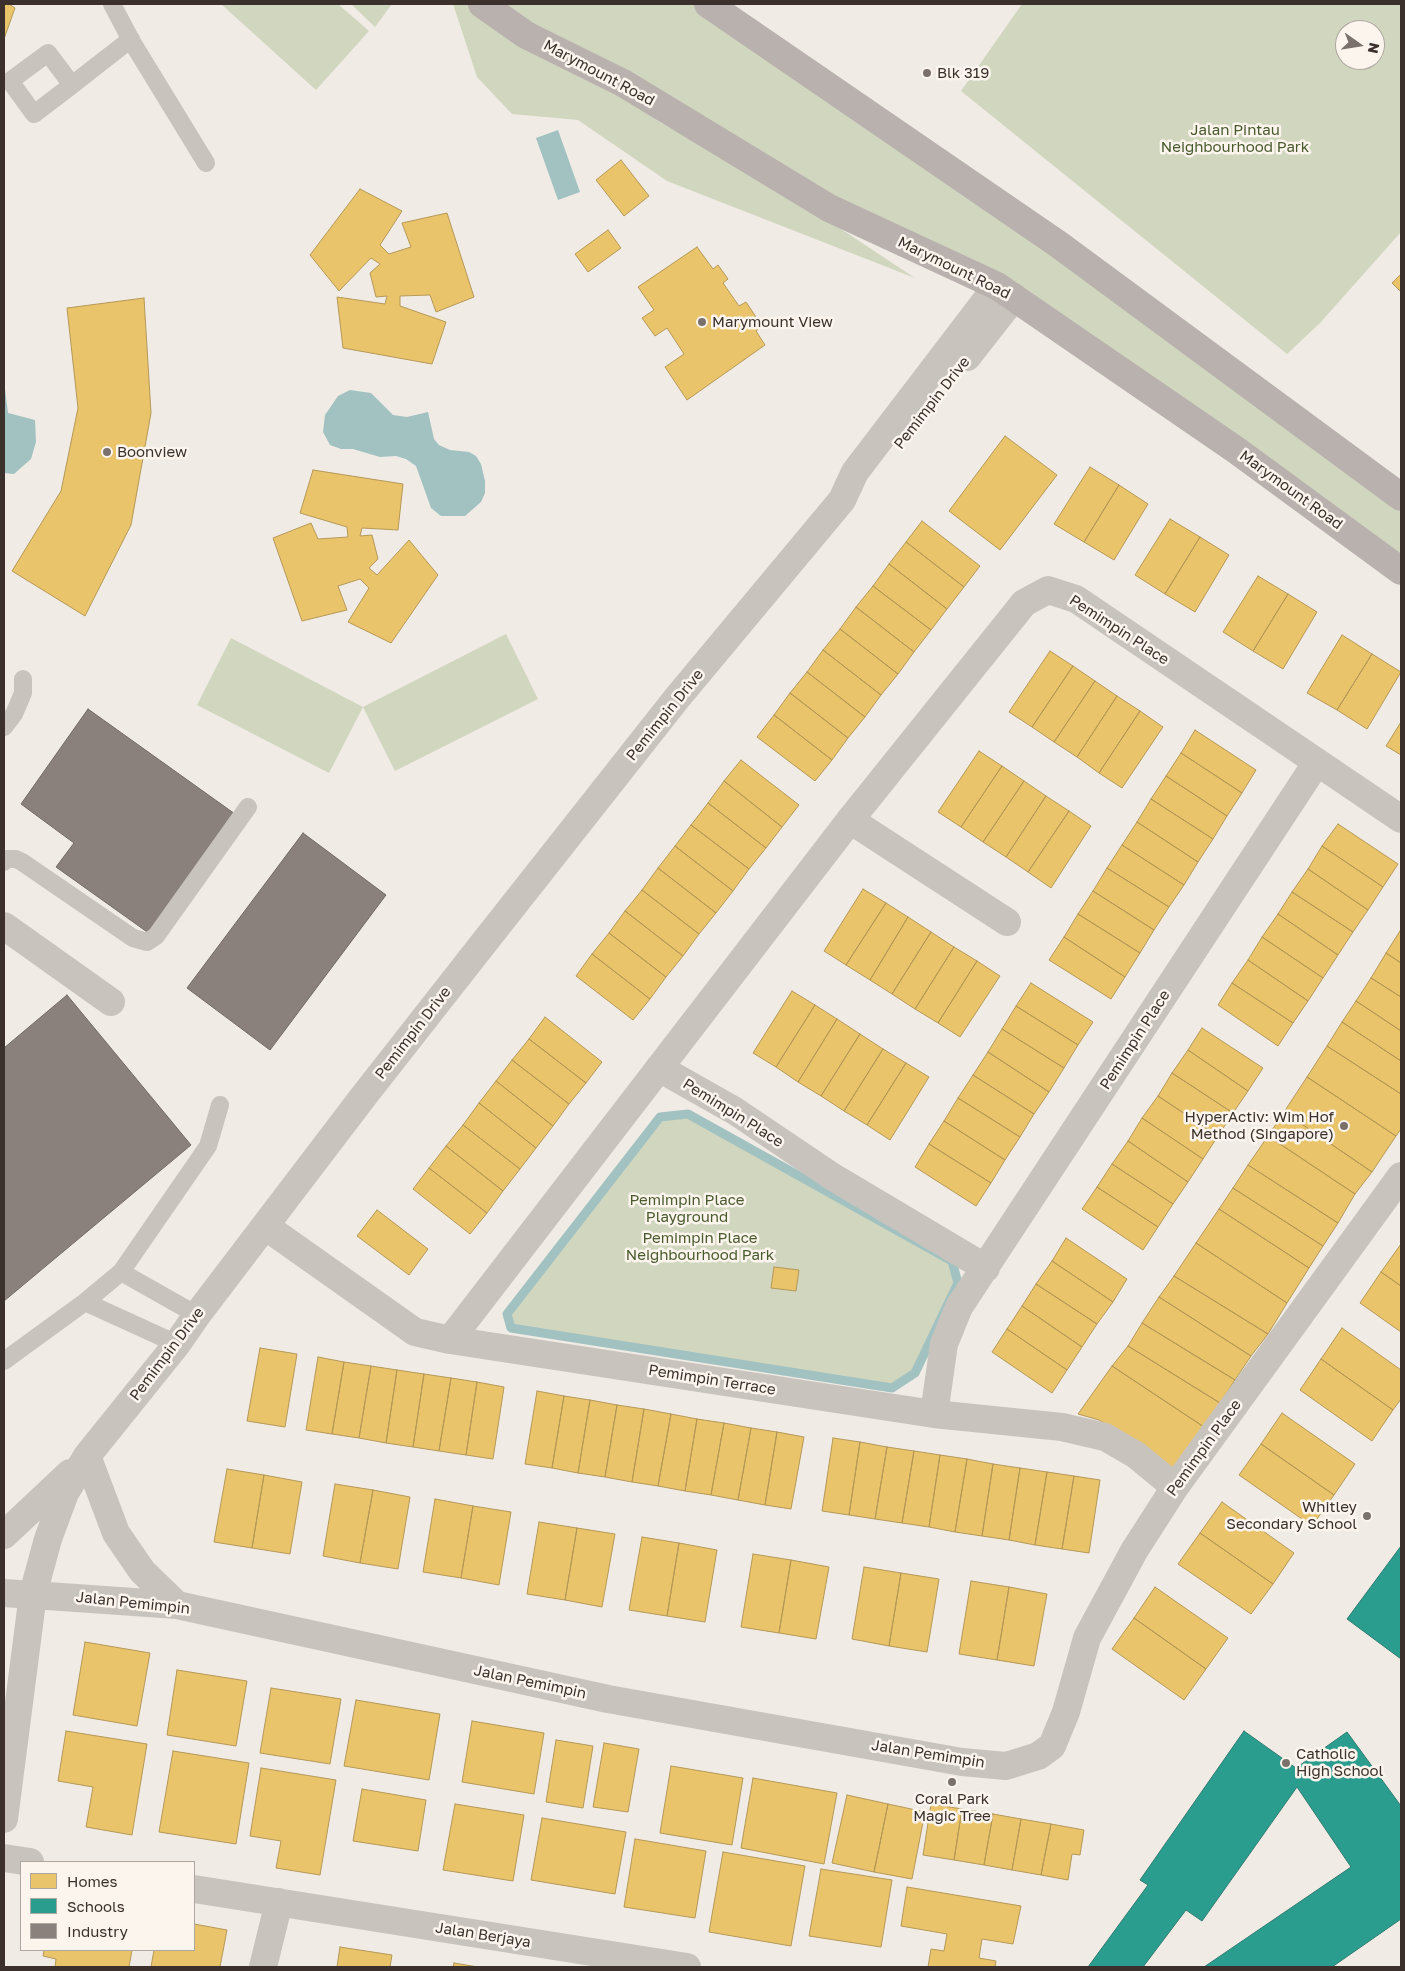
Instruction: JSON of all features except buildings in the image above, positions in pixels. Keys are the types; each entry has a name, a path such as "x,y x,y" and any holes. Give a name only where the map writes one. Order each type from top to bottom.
{"main road":[{"name":"Marymount Road","path":"482,4 526,35 623,83 829,208 1005,292 1228,444 1401,571"},
{"path":"708,4 1058,244 1401,497"}],"street":[{"name":"Pemimpin Drive","path":"4,1819 33,1594 48,1538 65,1493 87,1456 177,1344 196,1315 375,1081 671,706 862,478 1005,292"},
{"name":"Pemimpin Place","path":"450,1340 850,820 1024,603 1048,590 1076,599 1401,820"},
{"name":"Pemimpin Place","path":"934,1414 944,1344 959,1307 1317,762"},
{"path":"850,820 1007,922"},
{"path":"4,926 112,1002"},
{"name":"Pemimpin Place","path":"659,1068 735,1112 833,1177 986,1268"},
{"name":"Pemimpin Place","path":"1052,1746 1066,1712 1087,1638 1134,1551 1175,1487 1401,1176"},
{"name":"Pemimpin Terrace","path":"265,1226 415,1332 450,1340 934,1414 1062,1427 1105,1437 1136,1455 1175,1487"},
{"path":"4,1535 87,1456 116,1533 142,1571 177,1605"},
{"name":"Jalan Pemimpin","path":"4,1593 177,1605 608,1699 962,1762 1006,1766 1038,1756 1052,1746"},
{"path":"4,1858 24,1861"},
{"name":"Jalan Berjaya","path":"195,1888 687,1967"},
{"path":"263,1967 278,1902"}],"lane":[{"path":"112,4 206,163"},
{"path":"72,85 48,53 10,81 34,114 72,85 131,39"},
{"path":"4,727 14,714 23,693 23,679"},
{"path":"4,862 7,859 16,859 22,862 133,938 147,942 156,936 248,807"},
{"path":"4,1362 85,1302 121,1272 208,1146 220,1106"},
{"path":"121,1272 196,1315"},
{"path":"85,1302 177,1344"}],"green space":[{"path":"221,4 338,4 369,31 316,90"},
{"path":"351,4 392,4 375,27"},
{"path":"453,4 708,4 1401,497 1401,571 1014,297 596,73 661,123 767,180 915,278 667,181 578,120 512,114 477,77"},
{"name":"Jalan Pintau Neighbourhood Park","path":"1022,4 1401,4 1401,232 1320,323 1287,354 961,91"},
{"path":"506,634 538,699 395,771 363,707"},
{"path":"231,638 363,707 329,773 197,705"},
{"name":"Pemimpin Place Neighbourhood Park","path":"688,1114 952,1261 958,1283 915,1373 892,1388 511,1328 507,1314 660,1117"}],"water":[{"path":"558,130 580,192 558,200 536,138"},
{"path":"4,381 8,413 35,420 36,442 31,459 14,474 4,473"},
{"path":"350,390 371,393 393,415 407,417 428,412 434,439 439,445 450,450 469,452 476,456 481,464 485,481 485,493 481,502 465,516 441,516 431,508 416,466 406,459 396,456 380,457 330,445 323,432 325,415 338,396"}],"waterway":[{"path":"688,1114 952,1261 958,1283 915,1373 892,1388 511,1328 507,1314 660,1117 688,1114"}],"place":[{"name":"Blk 319","path":"927,73"},
{"name":"Marymount View","path":"702,322"},
{"name":"Boonview","path":"107,452"},
{"name":"HyperActiv: Wim Hof Method (Singapore)","path":"1344,1126"},
{"name":"Whitley Secondary School","path":"1367,1516"},
{"name":"Catholic High School","path":"1286,1763"},
{"name":"Coral Park Magic Tree","path":"952,1782"}],"park label":[{"name":"Pemimpin Place Playground","path":"687,1208"}]}
